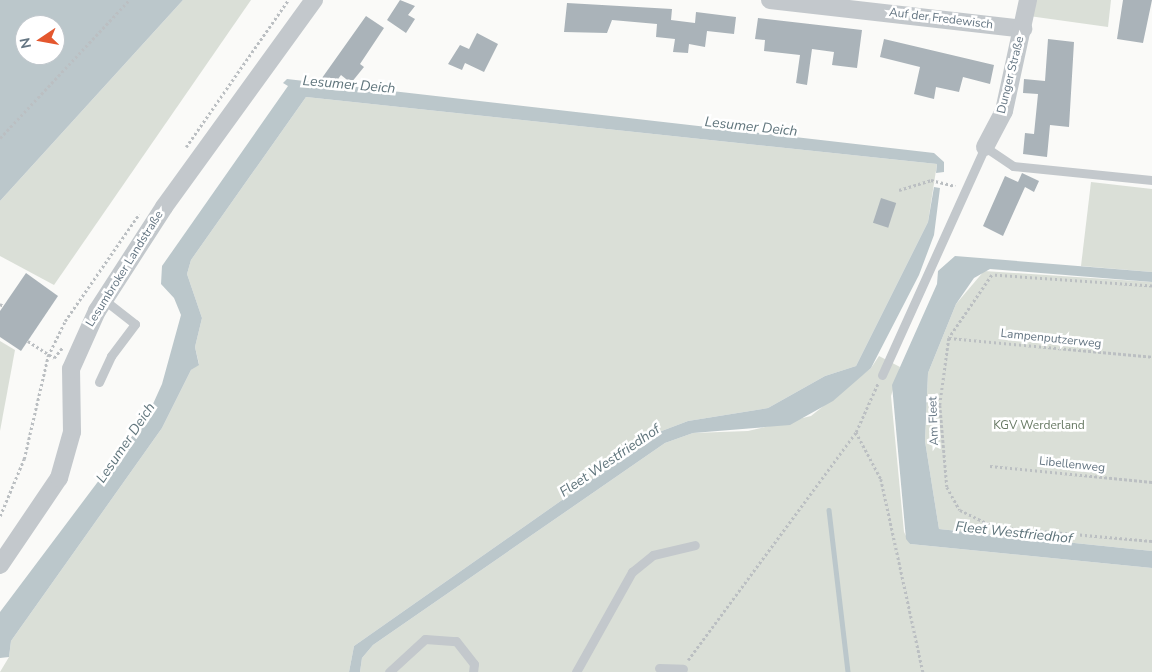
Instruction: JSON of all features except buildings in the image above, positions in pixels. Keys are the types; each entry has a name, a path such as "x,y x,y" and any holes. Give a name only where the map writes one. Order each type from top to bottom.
{"street":[{"name":"Lesumbroker Landstraße","path":"0,565 59,478 72,432 71,369 104,300 164,207 314,0"},
{"name":"Auf der Fredewisch","path":"770,0 1023,29"},
{"name":"Dunger Straße","path":"985,147 1004,111 1028,0"}],"lane":[{"path":"882,375 985,147 1013,166 1152,180"},
{"path":"99,382 111,356 135,324 104,300"},
{"path":"576,672 632,572 654,555 695,545"},
{"path":"390,672 426,639 456,642 474,664 473,672"},
{"path":"659,668 683,669"}],"path":[{"path":"0,138 129,0"},
{"path":"899,190 932,180 964,190"},
{"name":"Am Fleet","path":"1152,286 992,275 949,338 940,405 947,486 960,510 995,527 1152,541"},
{"path":"0,304 4,306"},
{"name":"Lampenputzerweg","path":"949,338 1152,357"},
{"path":"28,341 54,358 66,343"},
{"path":"683,669 706,630 856,432 882,375"},
{"path":"856,432 881,479 923,672"},
{"name":"Libellenweg","path":"990,466 1152,482"}],"green space":[{"path":"183,0 251,0 54,285 0,256 0,201"},
{"path":"1032,0 1111,0 1108,27 1029,16"},
{"path":"306,97 937,164 928,222 856,366 825,376 768,408 688,421 659,432 354,646 349,672 0,672 9,657 11,641 162,428 191,370 199,364 195,347 202,318 187,274 191,260"},
{"path":"1091,182 1152,189 1152,272 1081,266"},
{"name":"KGV Werderland","path":"984,271 1152,282 1152,551 939,529 925,441 928,373 956,304"},
{"path":"0,341 15,350 0,431"},
{"path":"879,356 900,367 891,396 904,532 910,544 1152,568 1152,672 360,672 362,658 373,645 665,443 693,433 748,431 811,416 871,368"}],"shaded area":[{"path":"0,0 183,0 0,201"},
{"path":"287,79 934,153 944,162 944,172 936,173 937,164 306,97 191,260 187,274 202,318 195,347 199,365 191,370 162,428 11,641 9,657 0,658 0,612 148,415 162,384 181,315 174,298 161,284 162,266 288,86 283,83"},
{"path":"934,187 940,188 934,235 919,275 871,368 833,401 790,425 693,433 665,443 373,645 362,658 360,672 349,672 354,646 659,432 688,421 768,408 825,376 856,366 928,222"},
{"path":"955,256 1152,272 1152,282 990,269 974,278 956,304 928,373 925,441 939,529 1152,551 1152,568 910,544 906,539 892,385 937,284 938,271"}],"waterway":[{"name":"Fleet Westfriedhof","path":"829,510 848,672"}],"water label":[{"name":"Lesumer Deich","path":"349,85"},
{"name":"Lesumer Deich","path":"751,127"},
{"name":"Lesumer Deich","path":"126,443"}]}
